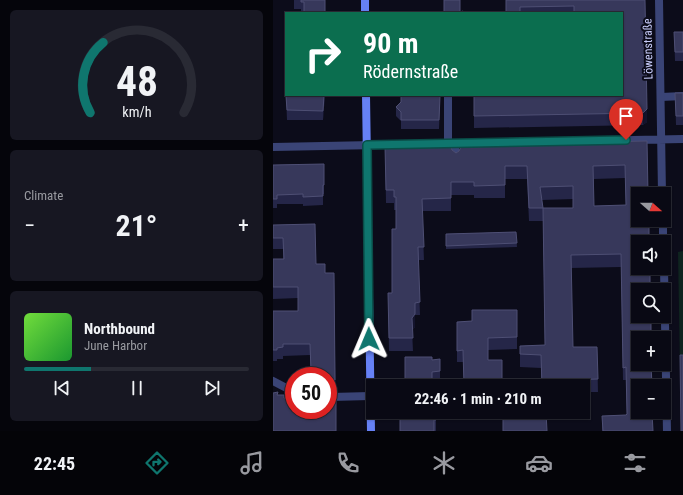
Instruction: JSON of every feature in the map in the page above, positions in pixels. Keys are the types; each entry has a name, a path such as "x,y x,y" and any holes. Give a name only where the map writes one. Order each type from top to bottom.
{"main road":[{"path":"365,0 365,12"},
{"path":"366,96 370,379"},
{"path":"371,419 371,431"}],"street":[{"name":"Löwenstraße","path":"659,0 662,187"},
{"path":"448,96 452,144 456,160"},
{"path":"661,97 683,96"},
{"path":"273,147 683,139"},
{"path":"664,275 667,431"},
{"path":"273,381 285,387"},
{"path":"337,397 366,396"}],"green space":[{"path":"683,251 683,369 680,369 678,252"}],"building":[{"path":"301,0 325,0 325,12 304,12 304,2 301,2"},
{"path":"444,0 460,0 460,12 444,12"},
{"path":"506,0 645,0 647,109 643,113 474,116 474,96 623,96 623,12 574,12 574,6 520,7 520,12 506,12"},
{"path":"674,32 683,32 683,52 675,52"},
{"path":"675,93 683,93 683,116 676,116"},
{"path":"286,96 324,96 323,111 287,110"},
{"path":"401,96 440,96 439,120 401,120 401,112 396,107 401,102"},
{"path":"647,141 648,187 631,187 631,227 649,227 649,235 631,235 631,275 650,275 650,283 631,283 631,323 651,323 651,331 631,331 631,371 651,371 652,379 631,379 631,419 652,419 653,431 603,431 602,416 627,414 626,367 623,368 621,254 571,255 573,347 597,347 598,379 542,379 541,355 520,354 520,346 545,345 543,208 529,208 527,166 505,166 505,185 474,186 474,182 451,182 451,198 422,199 424,247 418,247 420,302 415,303 415,314 412,318 413,338 389,338 388,293 392,293 392,229 396,229 396,197 394,197 394,190 386,190 385,146 450,145 452,150 456,153 461,147 505,146 505,144","holes":["625,165 626,205 594,206 593,166","573,186 573,208 543,208 540,187"]},
{"path":"324,164 323,196 303,197 303,194 277,195 277,199 273,199 273,165"},
{"path":"315,224 316,264 325,264 325,273 334,273 335,367 311,367 310,344 283,344 283,347 273,350 273,311 298,311 298,287 273,287 273,259 284,259 283,238 273,238 273,225"},
{"path":"516,232 517,243 446,246 446,234"},
{"path":"472,310 517,310 517,337 488,338 488,360 502,360 502,379 464,379 463,350 457,351 457,322 472,321"},
{"path":"680,355 683,355 683,431 681,431"},
{"path":"405,357 432,357 432,360 440,359 440,371 432,372 432,379 405,379"},
{"path":"278,392 277,395 284,395 285,419 336,419 336,431 273,431 273,393"},
{"path":"400,419 436,419 434,420 434,431 400,431"},
{"path":"503,419 546,419 547,431 503,431"}],"route":[{"path":"369,339 367,145 626,140"}]}
